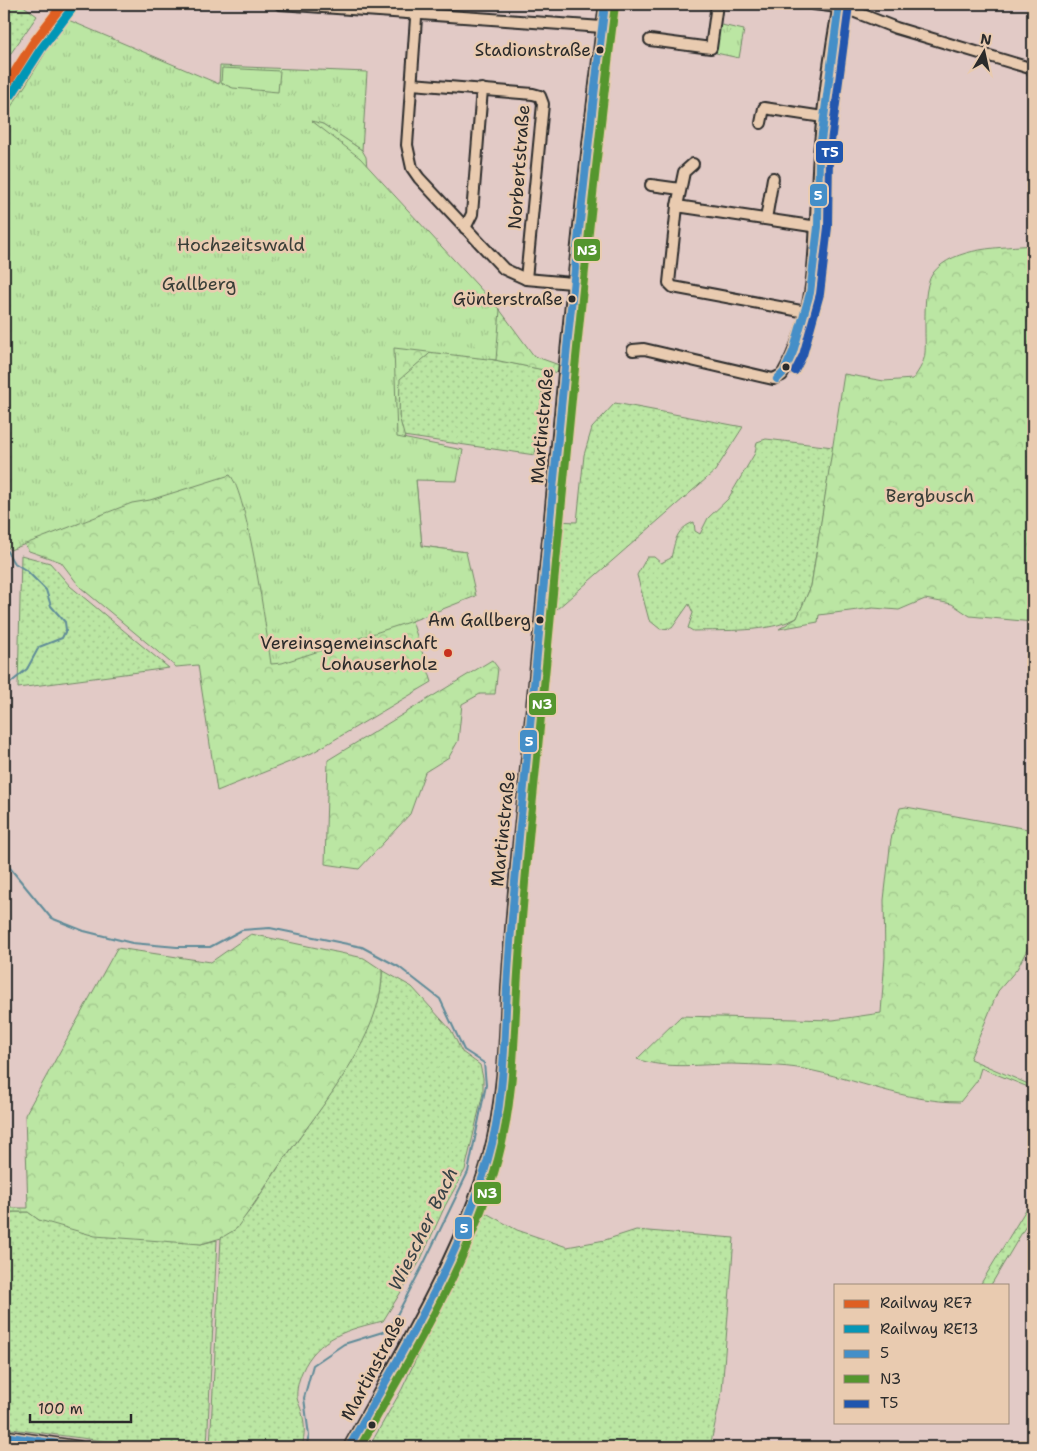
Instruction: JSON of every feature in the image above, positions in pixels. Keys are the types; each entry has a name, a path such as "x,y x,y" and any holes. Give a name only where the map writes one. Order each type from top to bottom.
{"street":[{"path":"280,4 417,8 602,27"},
{"name":"Martinstraße","path":"349,1447 425,1305 474,1202 494,1130 505,1048 513,893 572,283 605,4"},
{"path":"650,40 711,48 717,4"},
{"path":"814,4 839,5 896,28 1033,68"},
{"path":"633,350 644,349 777,379 786,367 806,312 815,262 818,227 819,156 839,5"},
{"path":"417,8 407,145 412,168 504,269 526,279 572,283"},
{"name":"Norbertstraße","path":"412,84 540,96 543,104 526,279"},
{"path":"465,228 472,214 482,90"},
{"path":"761,123 764,104 823,117"},
{"path":"693,164 684,172 680,189 670,283 673,287 806,312"},
{"path":"766,219 773,178"},
{"path":"651,185 680,189"},
{"path":"678,206 818,227"},
{"path":"4,1436 79,1447"}],"shaded area":[{"path":"54,4 70,4 4,104 4,76"}],"green space":[{"path":"4,4 21,4 37,16 4,63"},
{"name":"Gallberg","path":"59,18 111,47 323,124 362,150 366,157 368,180 500,310 534,356 559,365 558,373 436,348 400,379 399,416 416,480 422,546 466,552 410,615 432,682 312,753 217,791 198,665 176,667 80,587 61,562 29,551 4,518 4,104"},
{"name":"Gallberg","path":"66,19 219,84 220,66 367,72 362,150 323,124 312,121 360,158 500,310 496,360 394,348 397,437 463,450 457,481 416,480 422,546 466,552 476,596 412,621 282,663 271,664 261,595 249,534 243,507 230,475 150,500 132,503 10,550 4,541 4,117"},
{"path":"717,24 744,30 739,58 716,53"},
{"path":"222,68 280,71 278,92 233,88 221,83"},
{"name":"Bergbusch","path":"1033,245 1033,622 970,616 952,604 925,599 899,610 873,608 819,615 818,622 779,629 797,618 811,586 844,374 884,381 913,379 925,356 926,300 928,285 933,273 942,264 966,253 994,248"},
{"path":"436,348 545,370 535,455 403,436 399,416 399,379"},
{"path":"615,403 743,427 715,471 549,616 556,521 577,522 584,455 592,428"},
{"path":"766,439 833,447 811,586 797,618 785,623 759,628 693,631 688,628 693,613 689,604 672,628 660,629 649,620 637,575 647,557 654,557 661,563 671,558 677,536 683,528 694,522 695,531 700,534 708,518 728,499 755,453 757,442"},
{"path":"21,555 50,563 70,586 169,668 18,688"},
{"path":"492,660 498,668 495,694 480,694 462,704 458,741 449,757 425,772 410,814 359,869 325,864 328,760"},
{"path":"906,807 1033,830 1033,938 1017,969 998,991 970,1059 1033,1086 1033,1089 981,1068 977,1081 960,1102 940,1101 900,1094 804,1069 732,1064 684,1066 660,1064 637,1059 681,1016 833,1020 881,1013 885,957 884,900 891,839 900,808"},
{"path":"529,830 507,1125 504,1139 497,1131 524,832"},
{"path":"251,934 364,958 382,970 380,996 372,1022 359,1048 327,1100 236,1229 221,1238 201,1244 95,1236 39,1220 28,1212 4,1212 4,1208 28,1208 25,1115 117,948 211,962"},
{"path":"382,970 412,987 451,1030 462,1052 480,1065 483,1078 483,1093 465,1170 445,1206 420,1261 383,1321 358,1327 335,1336 316,1350 308,1360 301,1375 297,1392 304,1426 302,1447 210,1447 221,1238 238,1224 253,1206 344,1074 372,1021 380,995"},
{"path":"1033,1198 1033,1214 992,1284 981,1284"},
{"path":"4,1212 28,1212 39,1220 201,1244 217,1240 207,1447 150,1447 4,1428"},
{"path":"484,1212 517,1230 567,1247 605,1240 636,1230 734,1238 722,1391 710,1447 620,1447 592,1442 591,1447 369,1447 402,1389"}],"waterway":[{"name":"Wiescher Bach","path":"4,546 13,562 27,571 46,590 51,606 65,622 66,630 62,638 39,647 27,669 8,685 4,720"},
{"name":"Wiescher Bach","path":"4,857 10,868 51,918 84,931 132,943 177,947 210,947 242,930 270,928 362,947 399,967 440,999 464,1050 484,1063 486,1085 468,1172 389,1330 344,1344 313,1365 304,1398 309,1436 306,1447"}],"rail line":[{"name":"RE7","path":"4,89 33,43 63,4"},
{"name":"RE13","path":"12,94 41,49 71,10"}],"transit line":[{"name":"5","path":"349,1447 408,1342 445,1271 476,1197 488,1159 497,1117 502,1075 520,826 571,312 605,4"},
{"name":"5","path":"777,379 784,372 793,352 810,293 818,227 819,156 839,4"},
{"name":"N3","path":"360,1447 419,1343 472,1235 498,1159 507,1117 512,1075 530,827 581,313 615,5"},
{"name":"T5","path":"795,371 803,355 820,294 828,227 829,157 849,5"},
{"name":"5","path":"4,1436 79,1447"}],"place":[{"name":"Stadionstraße","path":"600,50"},
{"name":"Günterstraße","path":"572,299"},
{"name":"Am Gallberg","path":"540,620"},
{"name":"Vereinsgemeinschaft Lohauserholz","path":"448,653"}],"park label":[{"name":"Hochzeitswald","path":"241,245"}]}
